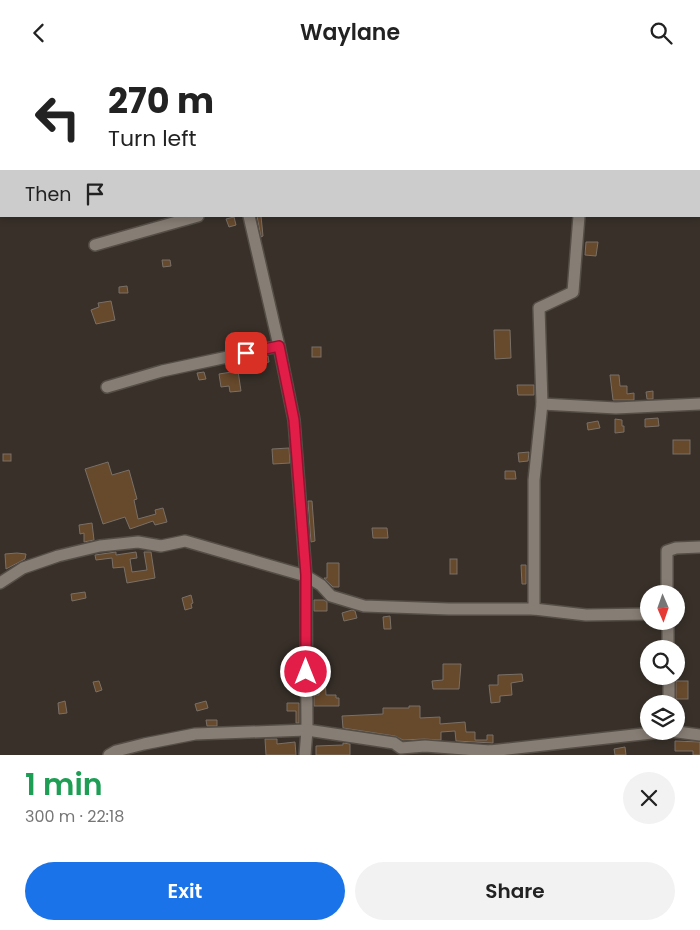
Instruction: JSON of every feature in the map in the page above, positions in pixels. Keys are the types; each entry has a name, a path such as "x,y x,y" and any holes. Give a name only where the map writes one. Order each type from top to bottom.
{"street":[{"path":"95,245 194,217"},
{"path":"249,217 294,420 306,575 307,730 305,755"},
{"path":"534,609 534,480 542,404 539,308 573,292 579,217"},
{"path":"107,387 162,371 279,346"},
{"path":"542,404 616,408 700,404"},
{"path":"0,583 23,568 58,556 100,546 138,542 161,546 185,541 306,575 321,585 331,596 364,606 534,609 586,615 640,614"},
{"path":"667,585 667,551 676,548 700,547"},
{"path":"109,755 116,751 144,744 196,734 307,730 394,743 401,748 425,746 490,753 640,735"},
{"path":"685,733 700,735"}],"building":[{"path":"234,217 236,225 229,227 226,219"},
{"path":"257,217 261,217 263,236 261,237"},
{"path":"586,242 598,242 596,256 585,255"},
{"path":"162,260 170,260 171,266 163,267"},
{"path":"127,286 128,293 119,293 119,287"},
{"path":"111,301 115,320 96,324 91,310 99,307 98,303"},
{"path":"494,330 510,330 511,358 495,359"},
{"path":"312,347 321,347 321,357 312,357"},
{"path":"268,356 269,362 252,365 251,360"},
{"path":"238,371 241,391 230,392 229,386 221,387 219,374"},
{"path":"204,372 206,379 199,380 197,373"},
{"path":"610,375 619,375 620,386 627,386 627,394 634,393 634,400 613,400"},
{"path":"517,385 534,385 534,395 518,395"},
{"path":"653,391 653,399 647,399 646,392"},
{"path":"658,418 659,426 645,427 645,419"},
{"path":"615,419 622,420 624,432 615,433"},
{"path":"598,421 600,428 588,430 587,423"},
{"path":"673,440 690,440 690,454 673,454"},
{"path":"289,448 290,463 273,464 272,449"},
{"path":"529,452 528,461 519,462 518,453"},
{"path":"3,454 11,454 11,461 3,461"},
{"path":"108,462 112,475 129,470 137,499 134,500 138,519 156,514 155,510 163,508 167,522 155,525 153,521 130,529 125,517 103,524 85,469"},
{"path":"505,471 515,471 516,479 505,479"},
{"path":"308,501 312,501 315,541 311,542"},
{"path":"92,523 94,540 84,542 84,533 80,534 79,525"},
{"path":"372,528 387,528 388,538 373,538"},
{"path":"116,552 116,555 136,552 137,558 130,559 132,572 147,570 144,552 151,552 155,578 127,583 124,567 113,568 112,558 96,560 95,555"},
{"path":"5,554 26,554 25,559 6,569"},
{"path":"450,559 457,559 457,574 450,574"},
{"path":"327,563 339,563 339,587 333,587 324,578 327,578"},
{"path":"521,565 526,565 526,584 522,584"},
{"path":"85,592 86,598 72,601 71,594"},
{"path":"191,595 192,608 185,610 182,598"},
{"path":"314,600 324,600 327,602 327,611 314,611"},
{"path":"355,611 357,618 344,621 342,613"},
{"path":"390,616 391,629 384,629 383,617"},
{"path":"443,664 461,664 459,689 433,689 432,681 443,680"},
{"path":"522,674 523,681 511,683 512,695 500,696 500,702 491,703 489,685 498,685 498,675"},
{"path":"319,678 325,678 326,695 336,695 336,698 339,698 339,706 314,706 314,695 319,695"},
{"path":"99,681 102,690 96,692 93,682"},
{"path":"685,681 688,681 688,699 685,699 685,695 676,695 676,685 685,685"},
{"path":"65,701 67,713 59,714 58,703"},
{"path":"206,701 208,708 197,711 195,704"},
{"path":"287,703 299,703 299,723 296,723 296,711 287,711"},
{"path":"409,706 420,706 420,718 440,717 440,724 465,722 466,732 475,732 475,740 487,740 487,735 493,735 493,743 456,741 455,731 441,732 441,740 403,740 395,736 343,728 342,716 383,714 383,708 409,708"},
{"path":"206,720 217,720 217,726 207,726"},
{"path":"265,739 277,739 277,744 295,742 296,755 266,755"},
{"path":"675,741 700,742 700,755 693,755 693,751 675,751"},
{"path":"343,743 350,744 350,755 316,755 316,746 343,745"},
{"path":"625,747 626,755 615,755 614,749"}],"route":[{"path":"246,353 279,346 294,420 306,575 306,672"}]}
